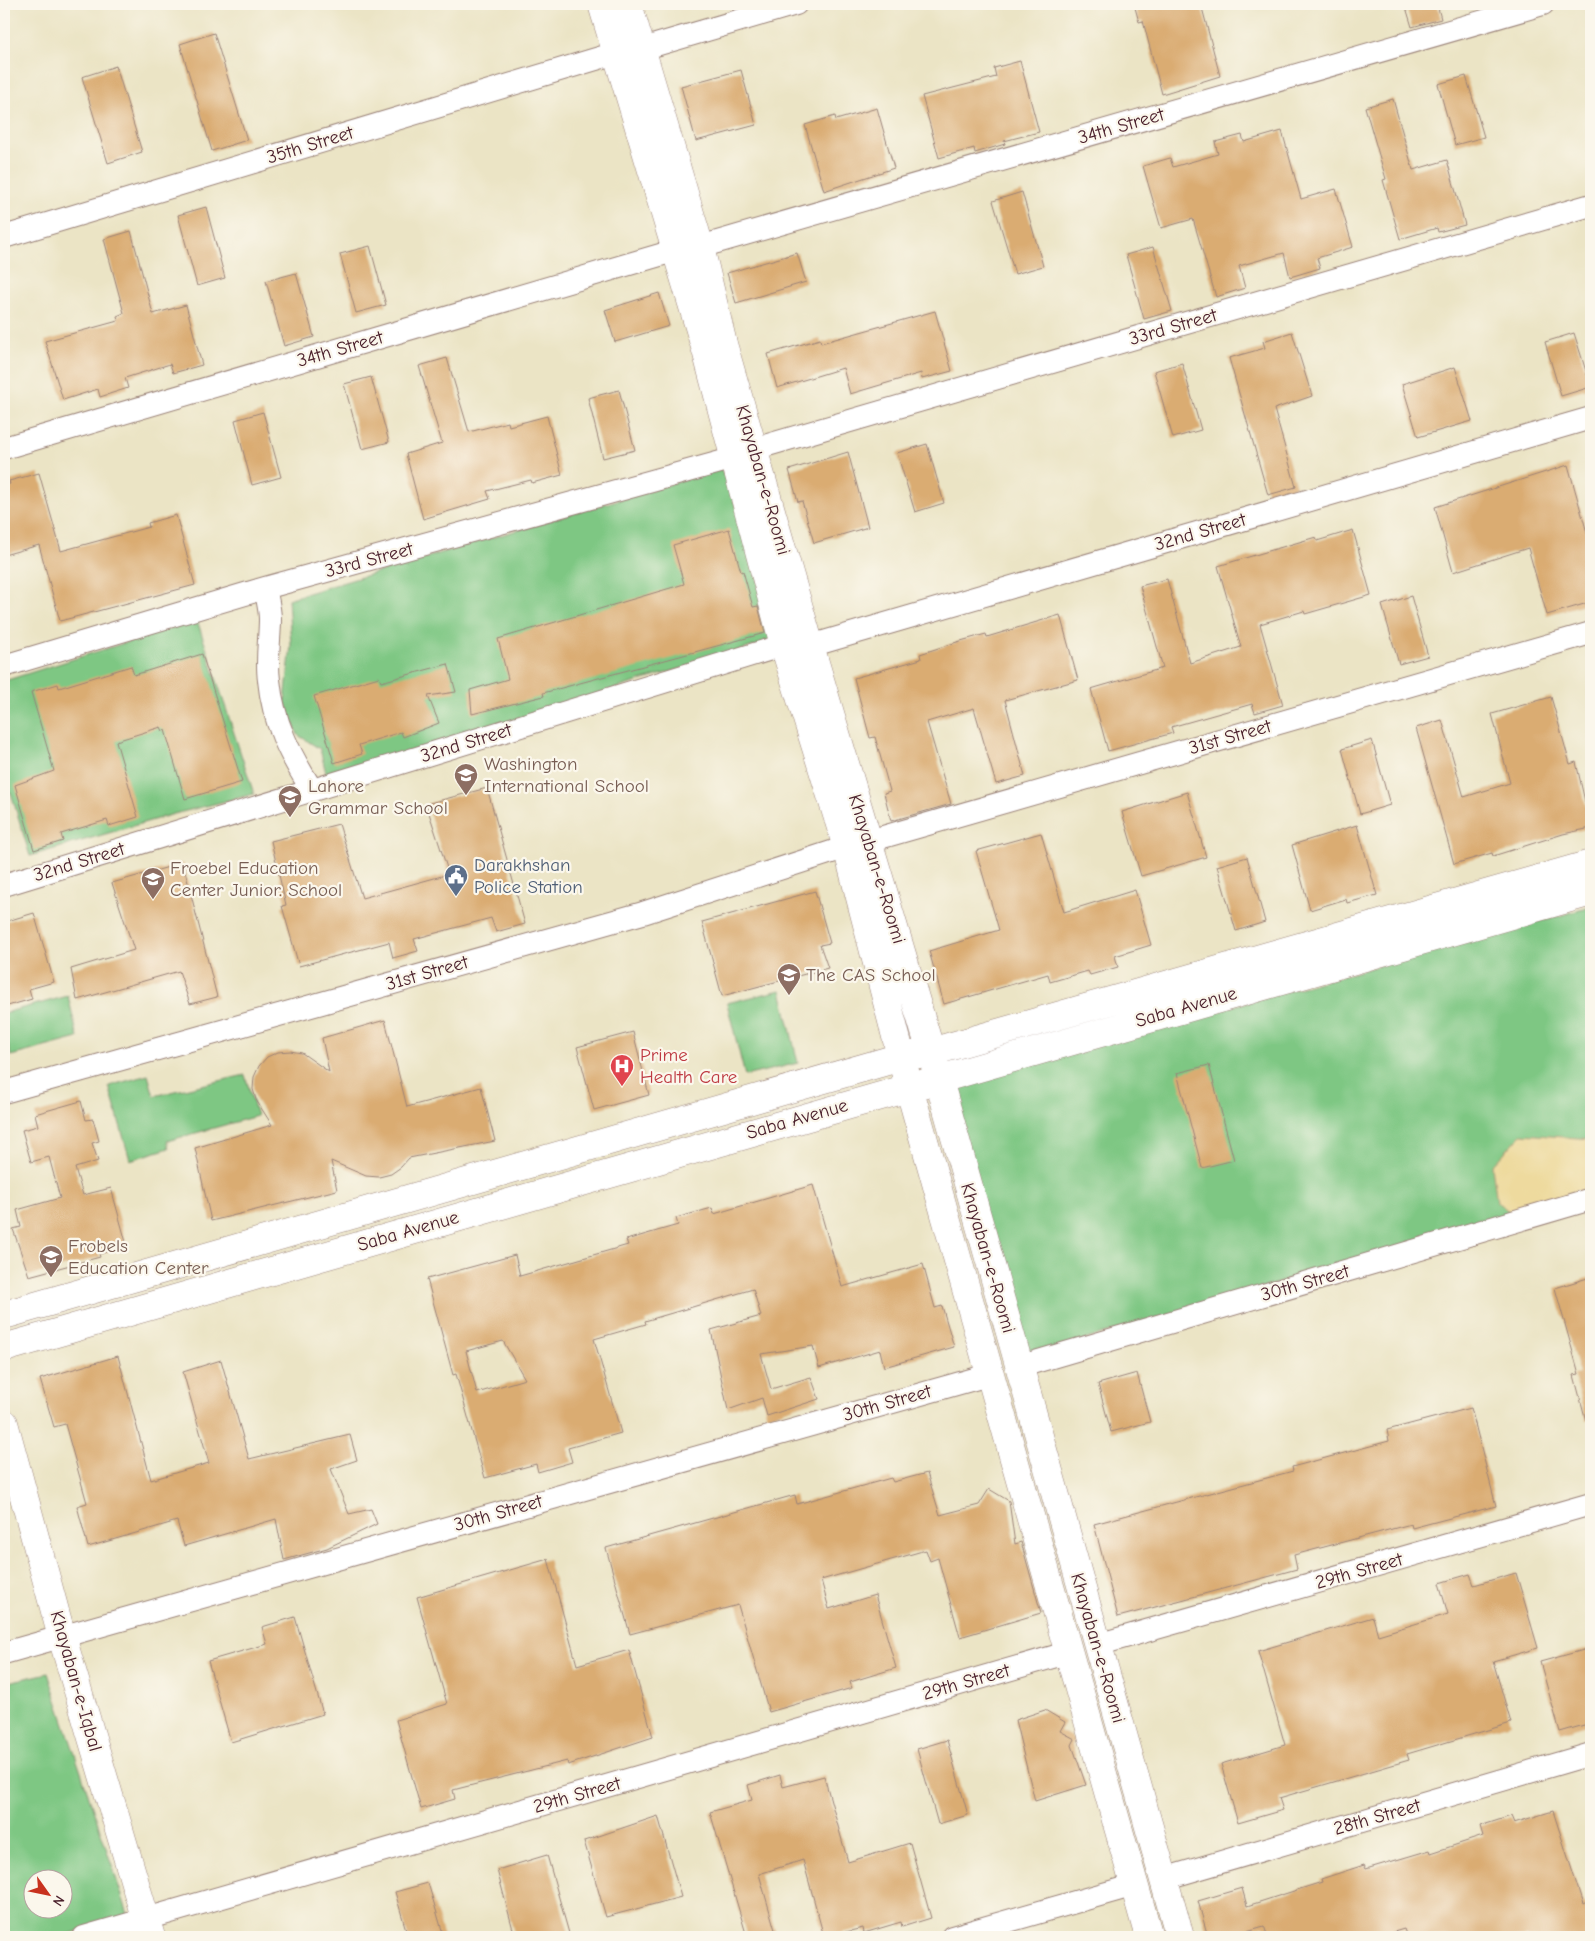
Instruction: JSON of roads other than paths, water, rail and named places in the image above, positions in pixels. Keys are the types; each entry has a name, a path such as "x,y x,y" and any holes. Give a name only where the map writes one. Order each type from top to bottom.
{"street":[{"name":"Khayaban-e-Roomi","path":"602,4 629,51 688,249 797,645 858,844 931,1052 1018,1367 1180,1937"},
{"name":"Khayaban-e-Roomi","path":"628,4 629,51"},
{"name":"35th Street","path":"4,237 629,51 796,4"},
{"name":"34th Street","path":"4,448 688,249 1543,4"},
{"name":"33rd Street","path":"4,666 265,588 744,454 1591,205"},
{"name":"32nd Street","path":"4,885 312,790 797,645 1591,418"},
{"path":"265,588 270,618 267,651 268,680 274,714 295,764 312,790"},
{"name":"31st Street","path":"4,1092 643,913 858,844 1591,633"},
{"name":"Khayaban-e-Roomi","path":"858,844 909,1087 992,1374 1150,1937"},
{"name":"Saba Avenue","path":"4,1315 901,1056 931,1052 1591,864"},
{"name":"Saba Avenue","path":"4,1348 938,1078 1591,892"},
{"name":"30th Street","path":"1018,1367 1591,1199"},
{"name":"30th Street","path":"4,1653 992,1374"},
{"name":"Khayaban-e-Iqbal","path":"4,1423 62,1637 149,1928"},
{"name":"29th Street","path":"1097,1645 1591,1504"},
{"name":"29th Street","path":"84,1937 149,1928 1070,1652"},
{"path":"1100,1757 1109,1761 1118,1758 1125,1750 1125,1745"},
{"name":"28th Street","path":"1163,1879 1591,1754"},
{"path":"1109,1791 1113,1782 1120,1778 1129,1778 1136,1784"},
{"path":"952,1937 1136,1885"}],"place":[{"name":"Washington International School","path":"466,796"},
{"name":"Lahore Grammar School","path":"290,818"},
{"name":"Darakhshan Police Station","path":"456,897"},
{"name":"Froebel Education Center Junior. School","path":"153,900"},
{"name":"The CAS School","path":"789,996"},
{"name":"Prime Health Care","path":"622,1087"},
{"name":"Frobels Education Center","path":"51,1278"}]}
